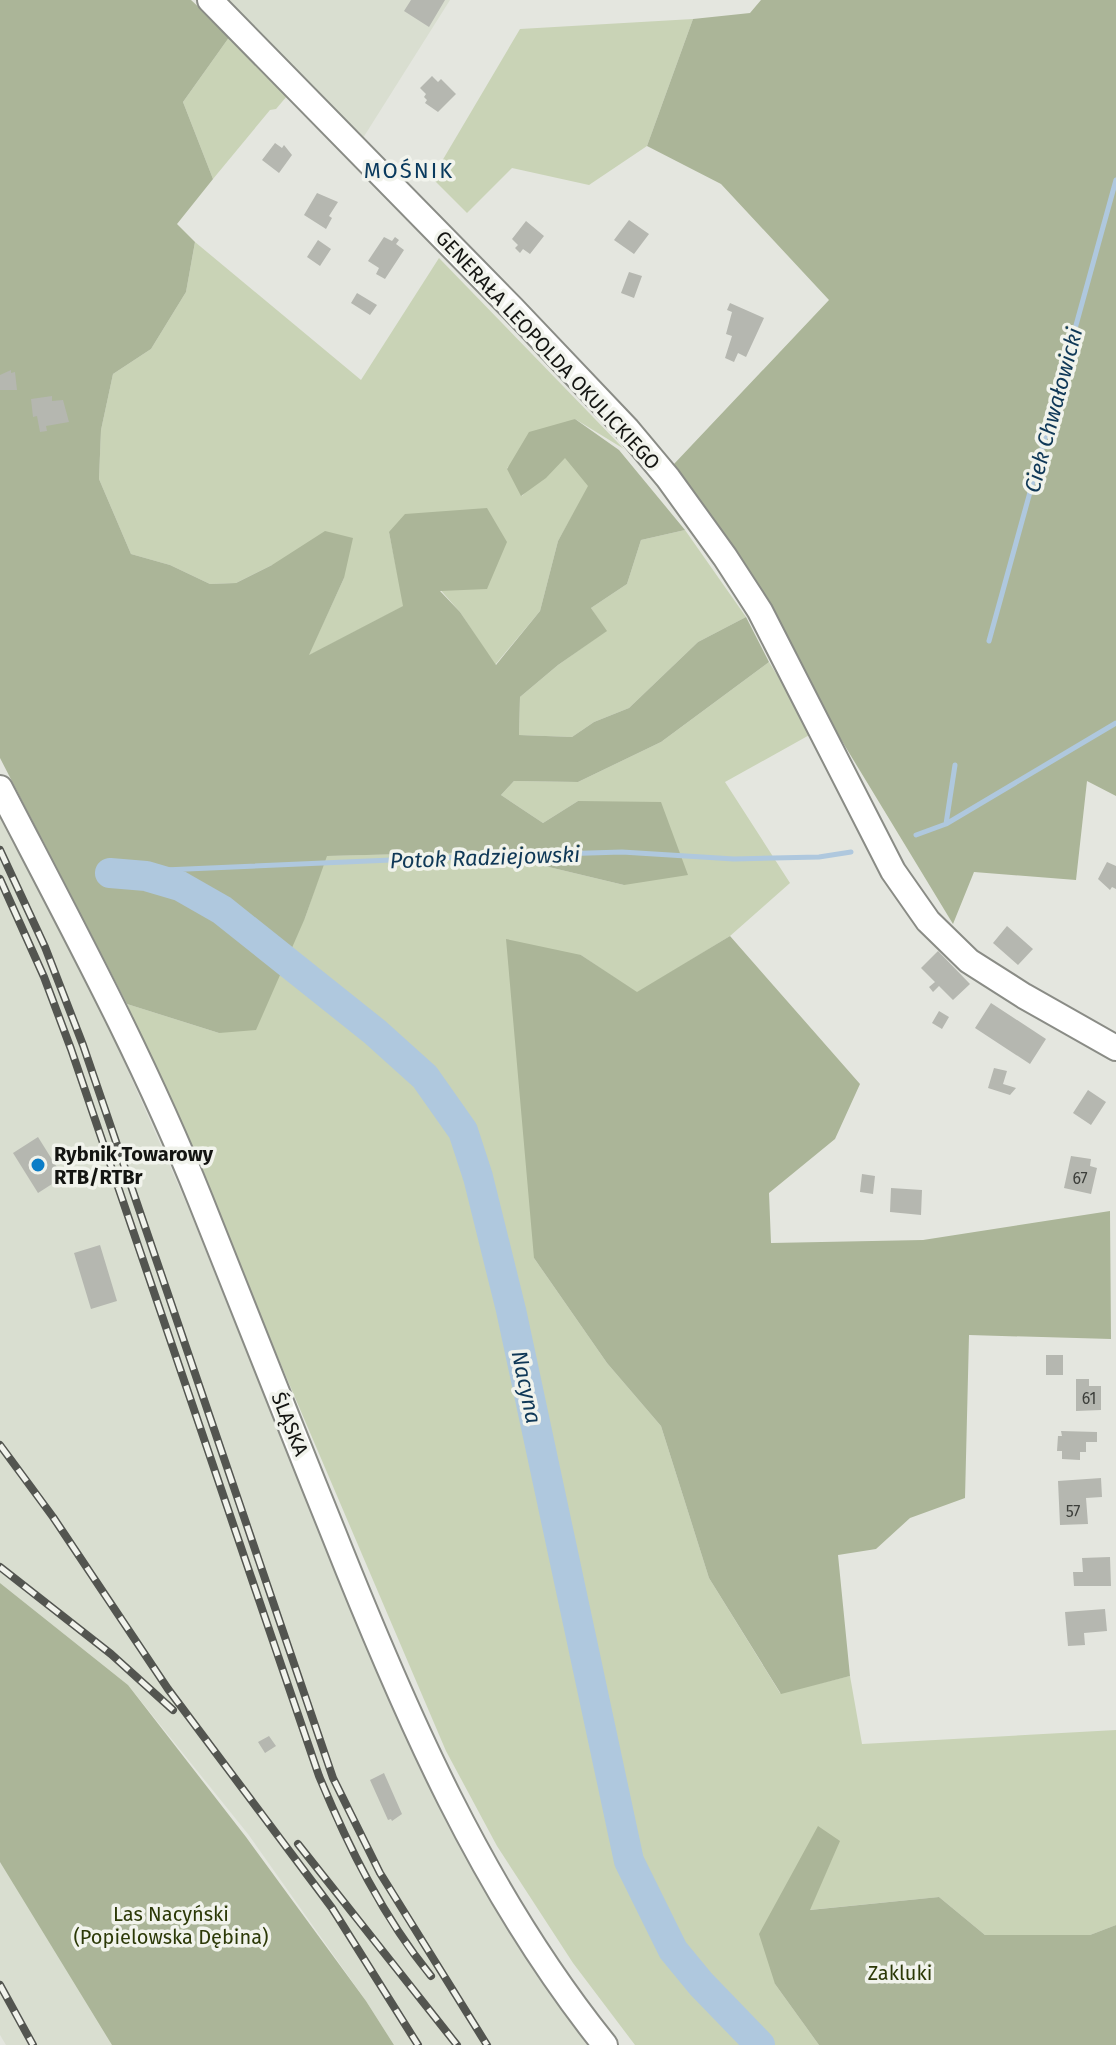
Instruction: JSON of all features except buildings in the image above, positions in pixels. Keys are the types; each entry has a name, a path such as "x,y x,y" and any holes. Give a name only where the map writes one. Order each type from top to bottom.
{"street":[{"name":"GENERAŁA LEOPOLDA OKULICKIEGO","path":"210,0 534,330 627,429 668,478 760,611 886,859 928,921 969,961 1116,1048"},
{"name":"ŚLĄSKA","path":"0,788 123,1027 177,1143 382,1655 428,1758 464,1830 508,1906 559,1984 605,2045"}],"shaded area":[{"path":"228,0 450,0 363,138"},
{"path":"0,808 111,1032 188,1207 334,1569 443,1806 570,2022 587,2045 394,2045 248,1834 128,1685 0,1583"},
{"path":"0,1860 113,2045 6,2045 0,2035"}],"green space":[{"path":"0,0 191,0 230,36 183,102 213,179 177,224 195,242 186,292 151,349 113,374 101,430 99,479 131,554 170,565 210,584 236,583 272,565 325,531 353,538 344,578 309,655 403,606 389,532 405,514 487,508 507,542 487,589 440,591 460,612 496,665 540,611 558,541 588,486 565,458 546,478 521,496 507,469 529,432 575,419 619,450 685,530 641,540 627,584 591,608 607,631 558,665 520,697 519,735 572,737 594,722 629,708 698,642 746,617 769,662 661,742 578,782 514,781 501,795 543,823 578,801 661,802 688,875 624,885 486,852 327,856 305,918 256,1030 219,1033 127,1004 0,758"},
{"path":"761,0 1116,0 1116,796 1087,781 1076,880 974,872 953,924 831,723 795,655 674,464 829,300 721,184 647,146 693,19 750,13"},
{"path":"693,19 647,146 589,185 512,168 467,213 432,178 520,29"},
{"path":"230,36 293,89 276,109 270,110 213,179 183,102"},
{"path":"195,242 361,380 439,258 624,449 575,419 507,468 522,496 564,450 589,486 558,541 540,611 495,665 460,612 389,532 404,606 308,656 344,578 272,565 236,583 210,584 170,565 131,554 99,479 101,430 113,374 151,349 186,292"},
{"path":"685,530 746,617 698,642 629,708 594,722 572,737 519,735 520,697 606,631 591,608 627,584 641,540"},
{"path":"769,662 813,733 725,782 790,883 730,936 637,993 581,955 534,1258 607,1363 661,1426 709,1578 780,1693 850,1676 862,1744 1116,1730 1116,1925 1090,1935 985,1935 939,1897 809,1910 840,1841 775,1984 819,2045 635,2045 573,1963 497,1846 446,1751 127,1004 219,1033 305,918 326,856 486,852 624,885 578,801 543,823 501,795 514,781 578,782 661,742"},
{"path":"730,936 860,1084 835,1139 769,1193 771,1243 923,1240 1110,1211 1111,1339 969,1335 965,1498 910,1518 876,1549 838,1555 850,1676 781,1694 709,1578 661,1426 607,1363 534,1258 506,939 581,955 637,992"},
{"name":"Las Nacyński (Popielowska Dębina)","path":"0,1583 128,1685 246,1837 366,2001 394,2045 112,2045 0,1862"},
{"name":"Zakluki","path":"818,1826 840,1841 810,1910 939,1897 985,1935 1090,1935 1116,1925 1116,2045 819,2045 775,1984 759,1934"}],"waterway":[{"name":"Ciek Chwałowicki","path":"989,641 1116,180"},
{"name":"Potok Radziejowski","path":"916,835 946,824 1116,723"},
{"name":"Ciek Chwałowicki","path":"946,824 955,765"},
{"name":"Potok Radziejowski","path":"118,872 622,852 734,859 819,857 851,852"},
{"name":"Nacyna","path":"110,873 146,876 180,886 222,910 375,1032 425,1077 463,1131 478,1177 511,1310 629,1861 673,1950 760,2045"}],"railway":[{"path":"0,850 45,947 83,1045 333,1778 380,1873 487,2045"},
{"path":"0,879 44,977 71,1049 319,1776 368,1880 397,1930 431,1976"},
{"path":"0,1445 53,1517 168,1689 332,1908 418,2045"},
{"path":"0,1567 111,1654 173,1710"},
{"path":"298,1844 457,2045"},
{"path":"0,1985 33,2045"}],"place":[{"name":"Rybnik Towarowy RTB/RTBr","path":"38,1165"}],"district":[{"name":"MOŚNIK","path":"409,170"}]}
